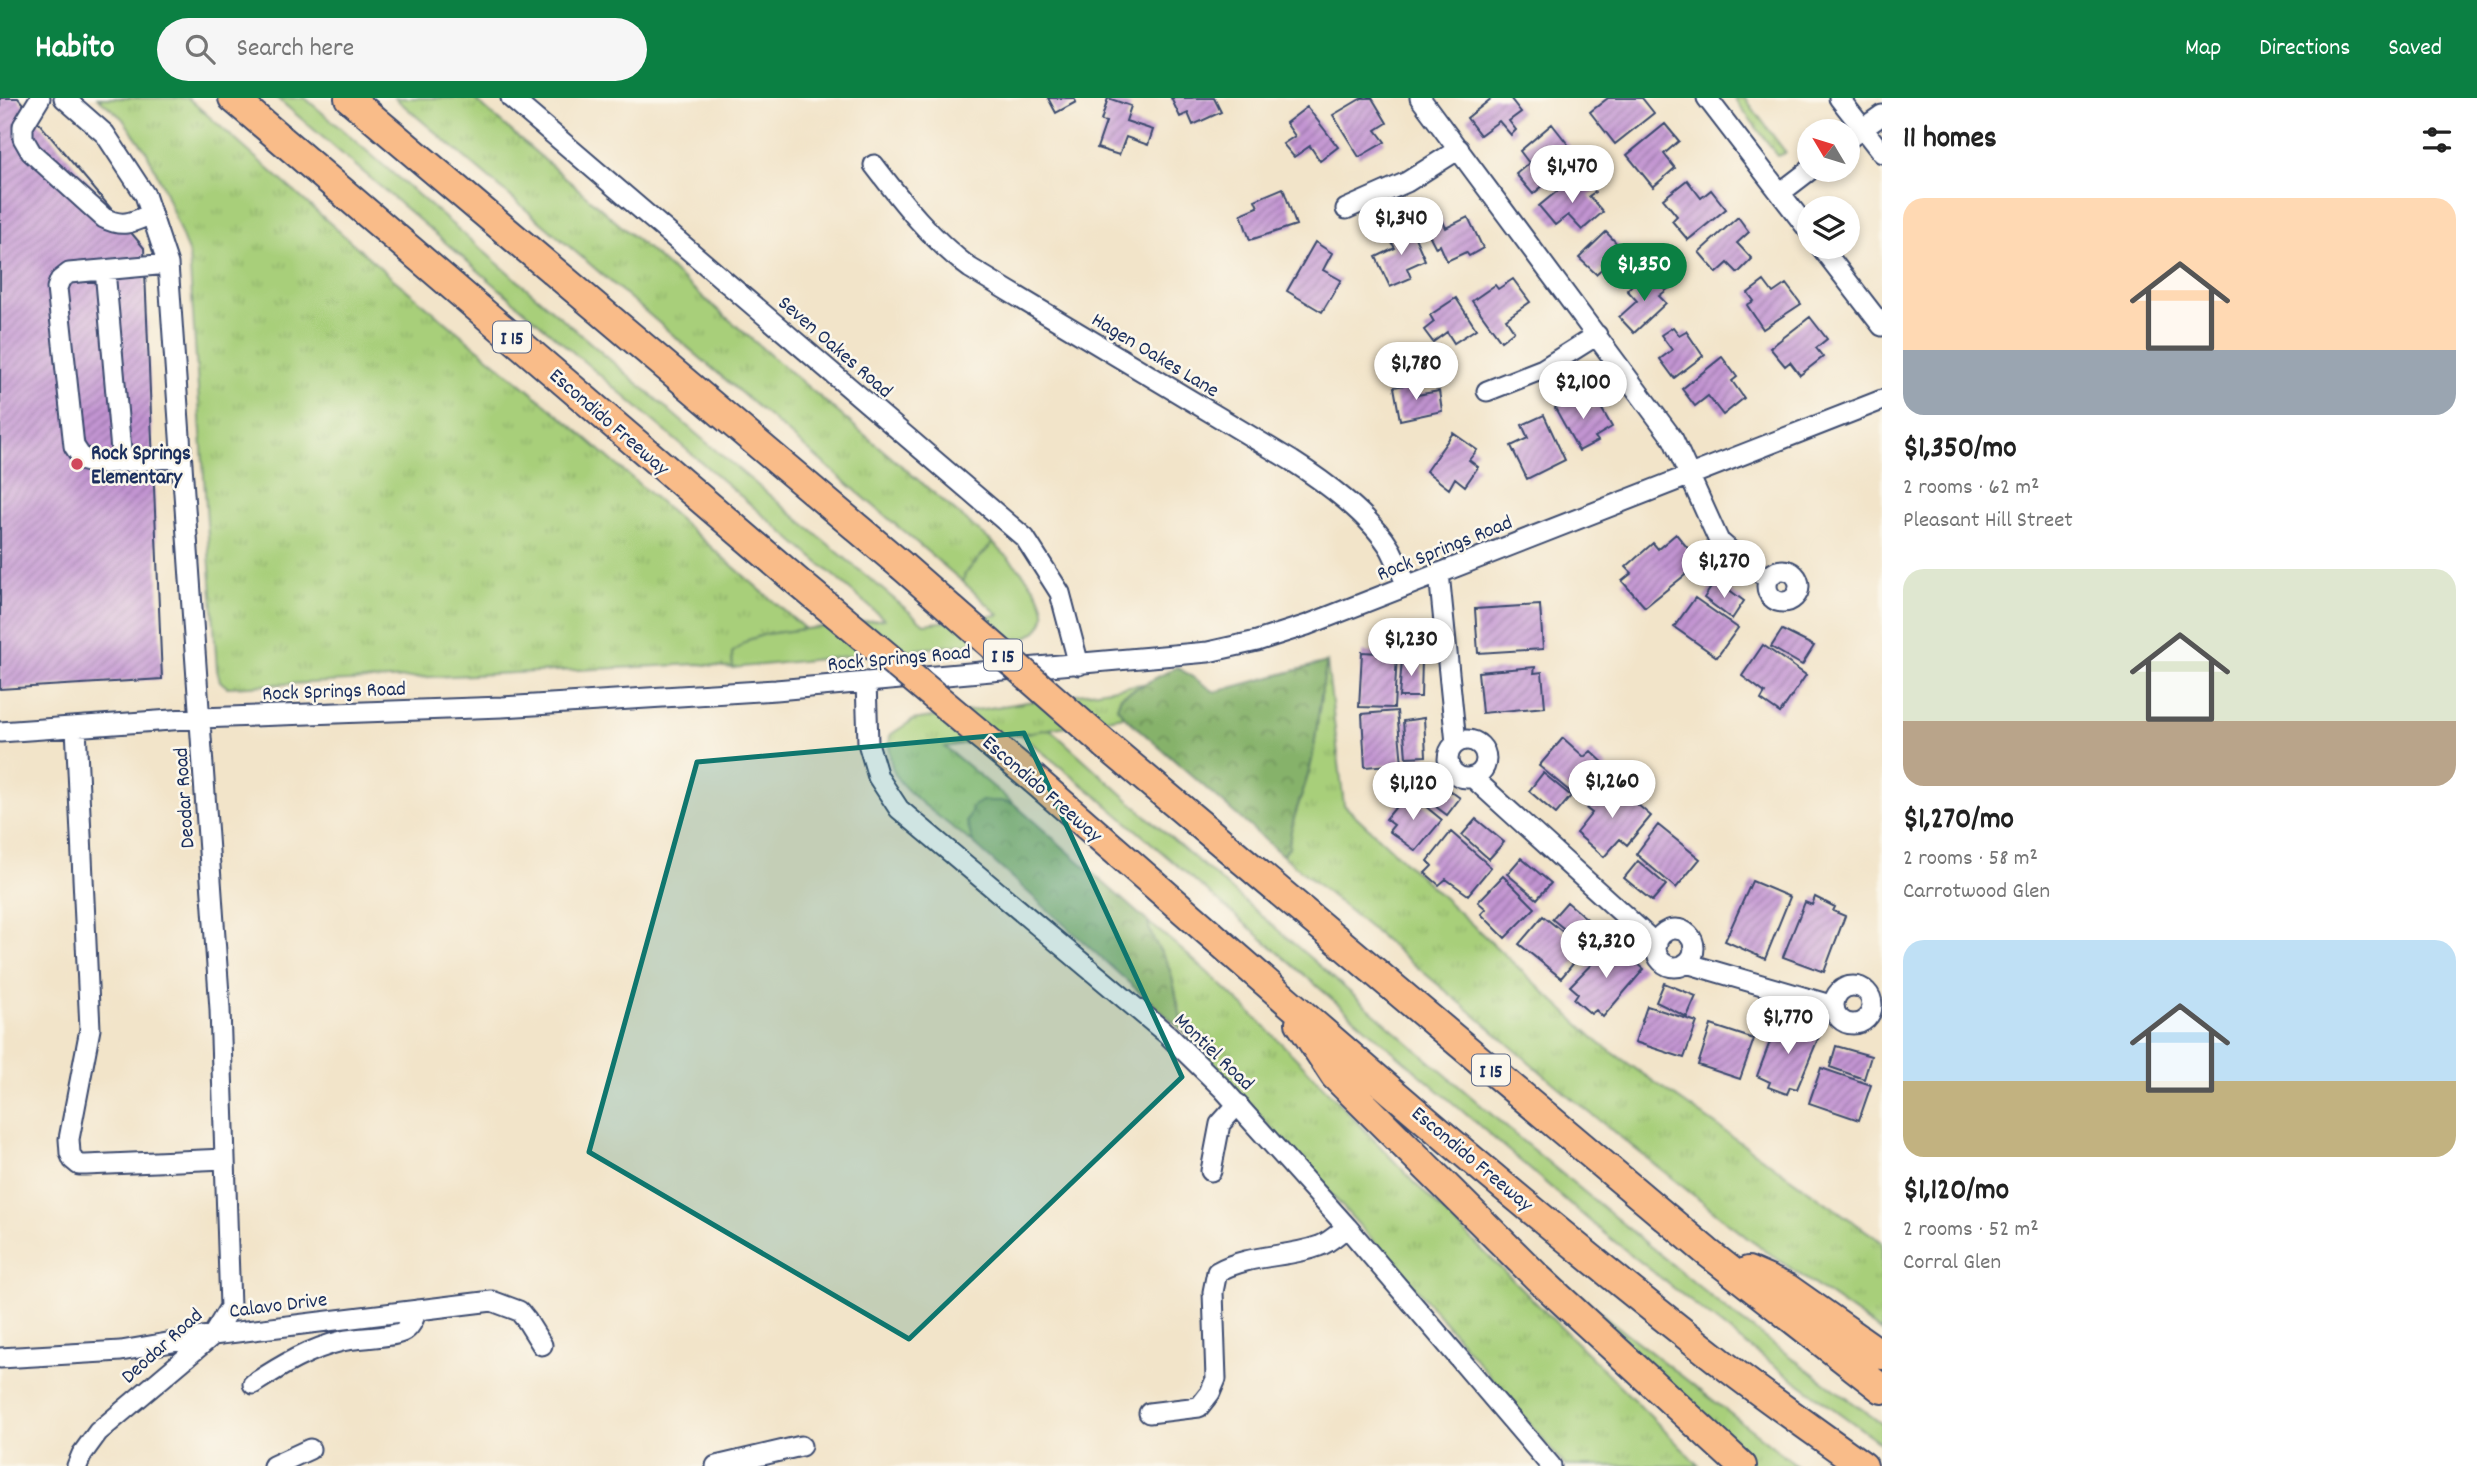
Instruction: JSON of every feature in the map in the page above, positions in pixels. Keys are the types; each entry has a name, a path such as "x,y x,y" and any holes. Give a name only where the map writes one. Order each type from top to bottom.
{"highway":[{"name":"Escondido Freeway","path":"233,98 792,577 1035,780 1281,995 1635,1293 1725,1365 1863,1466"},
{"name":"I 15","path":"349,98 901,565 1106,745 1707,1252 1882,1389"},
{"path":"1281,995 1335,1076 1538,1278 1742,1466"},
{"path":"1707,1252 1787,1288 1882,1355"},
{"path":"1700,1429 1734,1466"}],"street":[{"path":"40,98 23,126 23,138 30,152 114,224 129,223 151,214"},
{"name":"Deodar Road","path":"64,98 104,134 145,195 167,264 219,1009 230,1307 213,1335 98,1432 77,1466"},
{"name":"Seven Oakes Road","path":"511,98 1025,538 1060,593 1079,665"},
{"path":"1420,98 1673,439 1720,541 1744,563 1768,578"},
{"path":"1707,98 1797,215"},
{"path":"1839,98 1849,119"},
{"path":"1860,130 1882,115"},
{"path":"1860,137 1882,153"},
{"path":"1346,209 1407,182 1459,149"},
{"name":"Hagen Oakes Lane","path":"874,165 929,234 970,268 1292,461 1335,492 1357,511 1390,549 1407,586"},
{"path":"1780,193 1797,180"},
{"path":"1830,259 1882,326"},
{"path":"167,264 69,273 60,280 57,288 74,446 84,461 95,464 181,457"},
{"path":"105,270 122,462"},
{"path":"1487,391 1543,369 1597,335"},
{"name":"Rock Springs Road","path":"0,732 200,718 502,707 866,682 1208,652 1307,625 1882,400"},
{"path":"1439,573 1456,743"},
{"name":"Montiel Road","path":"866,682 868,743 878,777 899,809 1168,1035 1238,1104 1551,1466"},
{"path":"76,727 90,1029 73,1110 70,1153 79,1165 225,1159"},
{"path":"1472,777 1481,770 1485,753 1473,741 1456,743 1449,753 1449,764 1455,774 1472,777 1657,945"},
{"path":"1686,963 1694,947 1689,936 1680,930 1668,931 1659,939 1657,945 1658,957 1668,966 1686,963 1833,1006"},
{"path":"1211,1171 1220,1124 1238,1104"},
{"path":"1149,1413 1199,1407 1210,1393 1216,1379 1213,1292 1217,1272 1253,1258 1321,1246 1347,1227"},
{"name":"Calavo Drive","path":"0,1359 121,1351 213,1335 492,1301 519,1311 542,1345"},
{"path":"253,1384 292,1359 317,1348 345,1340 403,1332 413,1322 417,1310"},
{"path":"716,1466 801,1446"},
{"path":"273,1466 310,1449"}],"highlighted area":[{"path":"1024,733 1182,1077 909,1339 589,1152 697,762"}],"green space":[{"path":"98,98 188,98 392,278 571,425 805,629 766,634 732,653 733,668 699,664 227,687 220,681 217,670 189,255 163,186 146,151 122,118"},
{"path":"277,98 305,98 714,449 924,624 999,615 963,582 965,574 993,543 1036,590 1044,616 1039,628 1025,638 733,668 732,653 748,640 766,634 884,619"},
{"path":"395,98 473,98 777,361 993,543 965,574 963,582"},
{"path":"1734,98 1745,98 1786,153 1778,156"},
{"path":"1327,662 1344,805 1599,1043 1882,1242 1882,1332 1750,1240 1570,1097 1282,855 1289,848 1292,824 1311,766"},
{"path":"1327,662 1311,766 1292,824 1289,848 1282,855 1117,707 1121,696 1177,667 1215,692"},
{"path":"1148,683 1121,696 1117,707 1124,716 945,747 1014,804 993,802 973,806 967,822 973,843 903,786 892,767 890,735 913,720"},
{"path":"1050,729 1154,823 1520,1139 1732,1314 1882,1424 1882,1444 1741,1341 1605,1234 1099,798 1020,734"},
{"path":"982,801 1014,804 1148,922 1151,935 1169,968 1186,1034 973,843 967,822 973,806"},
{"path":"1148,922 1185,952 1255,1017 1421,1189 1699,1466 1565,1466 1416,1288 1186,1034 1169,968 1151,935"},
{"path":"1537,1261 1617,1326 1798,1466 1753,1466"}],"building":[{"name":"Rock Springs Elementary","path":"0,98 18,98 144,248 162,679 0,689"},
{"path":"1048,98 1074,98 1076,102 1056,113"},
{"path":"1108,98 1131,106 1126,121 1153,130 1148,145 1126,137 1119,155 1097,148 1106,122 1101,121"},
{"path":"1171,98 1214,98 1221,112 1193,125 1188,113 1180,117"},
{"path":"1362,98 1372,98 1387,123 1376,130 1385,142 1359,157 1333,115"},
{"path":"1492,98 1510,98 1521,112 1509,121 1516,130 1511,135 1499,121 1480,135 1467,118"},
{"path":"1608,98 1642,98 1654,113 1615,144 1590,112"},
{"path":"1307,107 1338,147 1320,161 1310,146 1294,157 1283,144 1295,136 1286,123"},
{"path":"1552,124 1570,147 1554,160 1562,170 1533,194 1516,174 1529,163 1520,151"},
{"path":"1665,124 1679,141 1664,154 1675,168 1653,187 1627,155"},
{"path":"1587,180 1595,192 1589,196 1603,212 1582,230 1568,215 1555,225 1539,206 1567,183 1573,191"},
{"path":"1687,180 1701,198 1711,190 1726,209 1688,240 1672,221 1677,216 1663,199"},
{"path":"1283,188 1296,225 1250,240 1241,214 1258,207 1255,200"},
{"path":"1438,211 1446,228 1468,217 1483,248 1469,256 1466,252 1447,261 1440,245 1436,248 1421,219"},
{"path":"1738,217 1749,232 1737,243 1752,259 1738,273 1728,263 1717,273 1699,252"},
{"path":"1410,226 1425,260 1407,268 1411,278 1390,287 1376,257 1395,248 1388,236"},
{"path":"1606,232 1626,253 1623,257 1630,266 1617,277 1605,266 1596,274 1579,258"},
{"path":"1315,242 1332,253 1323,270 1341,280 1322,312 1287,291"},
{"path":"1657,277 1668,289 1659,296 1666,303 1634,333 1619,317 1637,301 1627,290 1639,278 1647,286"},
{"path":"1513,279 1530,302 1506,319 1514,331 1501,341 1472,301 1495,285 1498,289"},
{"path":"1764,281 1773,293 1786,284 1801,304 1763,329 1747,305 1754,301 1748,293"},
{"path":"1456,298 1476,329 1454,343 1447,332 1433,342 1424,330 1434,322 1430,315"},
{"path":"1810,317 1827,339 1816,348 1823,357 1800,375 1790,362 1785,366 1770,348"},
{"path":"1673,327 1679,335 1686,331 1703,356 1674,378 1660,359 1672,350 1661,335"},
{"path":"1722,357 1737,377 1732,381 1744,398 1723,415 1708,396 1695,406 1682,389"},
{"path":"1415,383 1417,395 1439,391 1442,411 1400,420 1394,387"},
{"path":"1582,393 1592,409 1599,404 1612,427 1595,437 1598,441 1579,451 1555,408"},
{"path":"1544,415 1565,460 1527,479 1511,446 1528,438 1522,425"},
{"path":"1453,433 1477,450 1469,460 1478,467 1465,486 1455,478 1449,489 1426,471"},
{"path":"1676,534 1700,563 1645,607 1622,581 1632,573 1626,567 1653,543 1658,549"},
{"path":"1716,580 1744,601 1732,619 1704,598"},
{"path":"1695,598 1738,628 1717,657 1674,627"},
{"path":"1540,605 1543,649 1478,653 1475,609"},
{"path":"1782,630 1814,646 1802,665 1771,647"},
{"path":"1763,645 1806,675 1780,713 1761,700 1765,693 1742,676"},
{"path":"1362,652 1397,654 1394,708 1359,707"},
{"path":"1402,659 1422,659 1421,697 1399,697"},
{"path":"1535,667 1534,673 1542,672 1545,707 1482,713 1478,672"},
{"path":"1397,711 1402,764 1365,767 1362,714"},
{"path":"1424,718 1426,756 1406,757 1403,721"},
{"path":"1563,738 1584,757 1591,751 1607,766 1579,799 1539,766"},
{"path":"1543,773 1571,796 1556,814 1529,791"},
{"path":"1427,774 1460,798 1447,815 1415,791"},
{"path":"1610,781 1651,816 1627,845 1620,839 1604,857 1576,833 1592,813 1587,809"},
{"path":"1408,792 1442,820 1416,851 1389,831 1394,825 1386,819"},
{"path":"1476,819 1504,842 1489,859 1462,835"},
{"path":"1658,825 1700,859 1676,888 1636,854"},
{"path":"1451,832 1491,867 1468,895 1446,879 1439,885 1425,873 1432,866 1428,861"},
{"path":"1521,858 1551,883 1537,899 1507,874"},
{"path":"1638,861 1666,885 1652,901 1624,878"},
{"path":"1503,876 1535,908 1505,938 1481,914 1486,909 1478,902"},
{"path":"1752,881 1790,897 1765,959 1725,941"},
{"path":"1815,897 1835,907 1833,911 1845,916 1824,972 1783,957 1805,902 1812,905"},
{"path":"1567,902 1593,924 1579,941 1552,919"},
{"path":"1543,916 1585,950 1561,978 1519,944"},
{"path":"1613,942 1644,969 1603,1017 1596,1010 1591,1014 1574,999 1578,993 1570,986"},
{"path":"1664,983 1696,996 1687,1017 1656,1002"},
{"path":"1647,1006 1697,1022 1684,1058 1635,1042"},
{"path":"1779,1018 1820,1034 1797,1089 1790,1087 1787,1094 1768,1087 1770,1082 1757,1076"},
{"path":"1711,1025 1754,1039 1740,1079 1698,1065"},
{"path":"1836,1046 1871,1056 1864,1079 1830,1067"},
{"path":"1821,1068 1871,1085 1859,1120 1809,1103"}],"place":[{"name":"Rock Springs Elementary","path":"77,464"}]}
